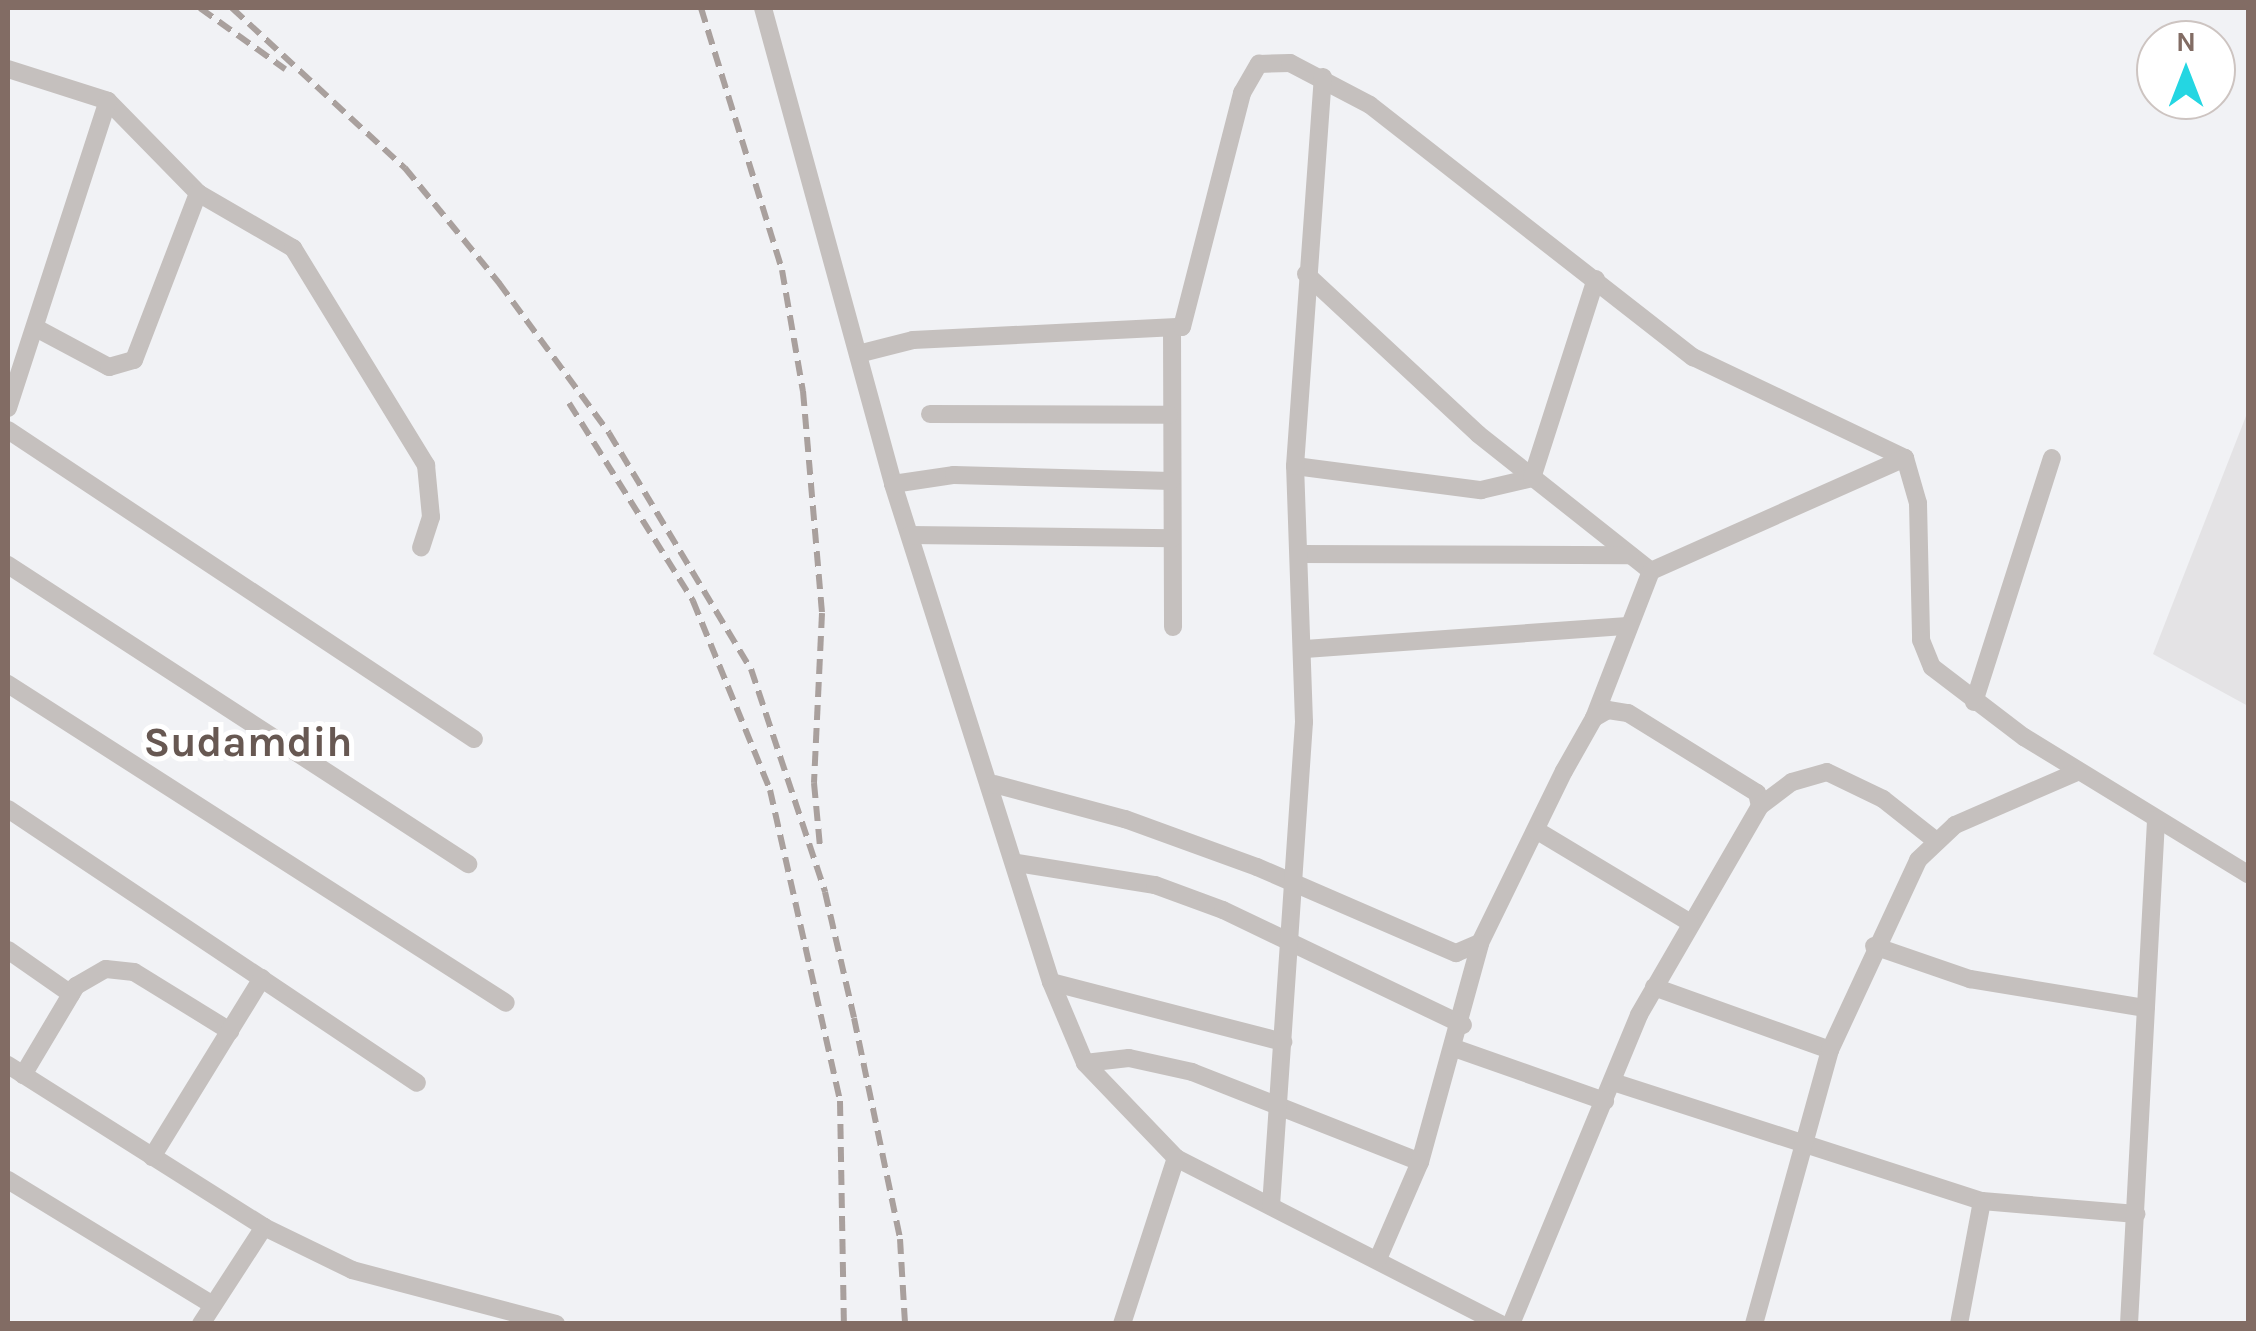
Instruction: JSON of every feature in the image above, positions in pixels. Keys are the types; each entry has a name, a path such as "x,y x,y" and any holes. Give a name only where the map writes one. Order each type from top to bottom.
{"street":[{"path":"763,8 893,484 994,784 1050,982 1085,1063 1176,1158 1500,1324"},
{"path":"858,354 928,339 1172,332 1187,319 1226,140 1250,76 1270,61 1323,77 1464,174 1693,357 1905,458 1918,502 1921,640 1932,667 1974,702 2077,772 2248,874"},
{"path":"8,69 108,102 198,193 272,231 308,267 426,464 431,517 421,547"},
{"path":"1271,1206 1295,884 1305,650 1296,466 1306,274 1323,77"},
{"path":"8,408 108,102"},
{"path":"36,328 109,367 134,360 198,193"},
{"path":"1306,274 1532,478 1651,572"},
{"path":"1532,478 1596,280"},
{"path":"1172,332 1169,415 1174,627"},
{"path":"930,414 1169,415"},
{"path":"8,430 474,740"},
{"path":"1378,1259 1420,1162 1463,1025 1480,943 1594,718 1624,626 1651,572 1905,458"},
{"path":"1974,702 2052,458"},
{"path":"1296,466 1481,490 1532,478"},
{"path":"893,484 954,475 1170,481"},
{"path":"910,535 1172,538"},
{"path":"1300,554 1630,555"},
{"path":"8,565 468,864"},
{"path":"1305,650 1624,626"},
{"path":"8,684 506,1004"},
{"path":"1594,718 1628,713 1756,793 1760,806"},
{"path":"1510,1324 1654,987 1688,922 1760,806 1792,782 1828,772 1883,799 1935,840"},
{"path":"1754,1324 1830,1050 1874,946 1935,840 2077,772"},
{"path":"994,784 1126,819 1295,884 1456,953 1480,943"},
{"path":"8,809 418,1083"},
{"path":"2130,1324 2156,820"},
{"path":"1536,830 1688,922"},
{"path":"1017,863 1155,885 1291,936 1463,1025"},
{"path":"1874,946 1970,978 2146,1008"},
{"path":"8,950 71,994"},
{"path":"230,1031 134,972 106,969 71,994 15,1070 264,1227 352,1270 556,1324"},
{"path":"152,1156 262,978"},
{"path":"1050,982 1283,1042"},
{"path":"1654,987 1830,1050"},
{"path":"1456,1049 1605,1101"},
{"path":"1085,1063 1159,1063 1420,1162"},
{"path":"1613,1082 1801,1147 1982,1201 2136,1214"},
{"path":"1122,1324 1176,1158"},
{"path":"8,1180 213,1305"},
{"path":"1959,1324 1982,1201"},
{"path":"201,1324 264,1227"}],"shaded area":[{"path":"2248,411 2248,706 2153,654"}],"railway":[{"path":"200,8 285,69"},
{"path":"232,8 405,168 499,283 609,433 751,669 825,892 900,1239 905,1324"},
{"path":"701,8 782,270 803,391 822,613 814,783 820,847"},
{"path":"569,403 693,601 770,790 840,1101 844,1324"}],"district":[{"name":"Sudamdih","path":"248,742"}]}
